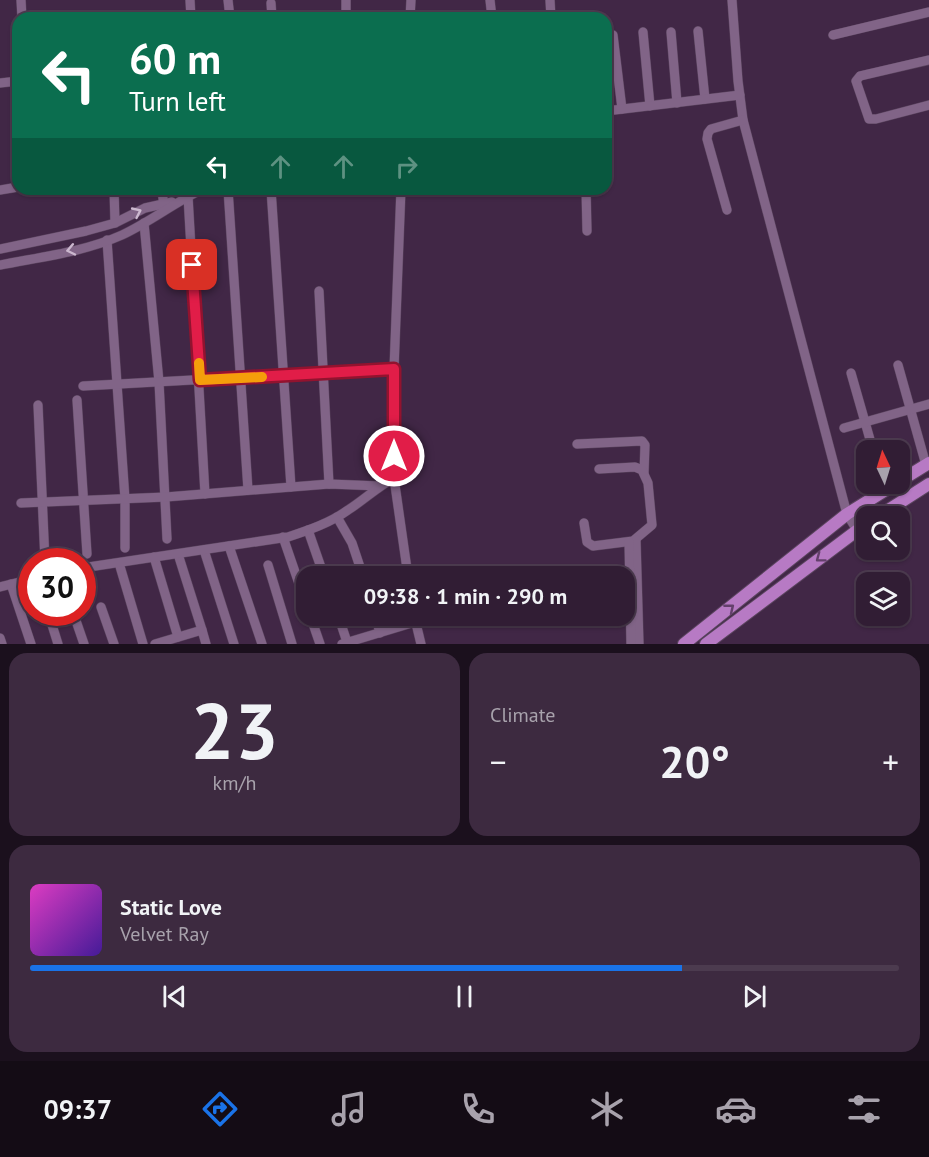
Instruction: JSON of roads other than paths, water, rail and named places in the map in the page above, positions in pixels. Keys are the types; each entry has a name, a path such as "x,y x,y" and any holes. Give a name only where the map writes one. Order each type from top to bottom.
{"main road":[{"path":"910,475 928,464"},
{"path":"895,506 929,484"},
{"path":"684,644 874,494"},
{"path":"706,644 856,531"}],"street":[{"path":"732,0 743,120 847,514 856,521"},
{"path":"271,3 272,12"},
{"path":"833,35 929,12"},
{"path":"698,31 705,99"},
{"path":"643,32 650,106"},
{"path":"670,32 677,103"},
{"path":"613,36 622,109"},
{"path":"929,60 860,76 856,81 869,119 929,105"},
{"path":"612,110 740,95"},
{"path":"727,210 707,139 708,133 711,129 743,120"},
{"path":"114,195 115,223"},
{"path":"163,195 164,207"},
{"path":"0,265 91,246 144,223 164,207 190,195"},
{"path":"228,195 248,490"},
{"path":"271,195 291,487"},
{"path":"401,195 394,369 394,478 407,566"},
{"path":"586,195 587,231"},
{"path":"184,198 200,380 204,494"},
{"path":"0,249 87,231 115,223 145,208 164,207"},
{"path":"144,223 159,382 167,539"},
{"path":"107,240 125,499 125,548"},
{"path":"320,291 329,484"},
{"path":"898,365 928,464"},
{"path":"83,386 394,369"},
{"path":"851,373 870,440"},
{"path":"77,400 87,548"},
{"path":"844,428 929,404"},
{"path":"38,405 44,548"},
{"path":"577,444 642,441 645,445 644,473 648,483 652,525 632,541 590,546 587,542 584,523"},
{"path":"599,469 635,467 644,473"},
{"path":"96,566 284,537 308,530 337,517 394,478"},
{"path":"21,503 166,497 329,484 380,486"},
{"path":"337,517 352,543 360,566"},
{"path":"308,530 321,566"},
{"path":"284,537 296,574"},
{"path":"631,644 632,541"},
{"path":"632,541 639,644"},
{"path":"229,546 262,644"},
{"path":"204,550 234,644"},
{"path":"178,554 206,644"},
{"path":"154,557 178,637"},
{"path":"118,563 143,644"},
{"path":"268,565 292,644"},
{"path":"0,587 18,582"},
{"path":"11,584 30,644"},
{"path":"101,607 114,644"},
{"path":"52,626 58,644"},
{"path":"78,626 84,644"},
{"path":"314,626 320,644"},
{"path":"341,626 345,643 375,637 399,626"},
{"path":"417,626 421,644"},
{"path":"155,644 202,630"},
{"path":"0,638 2,644"}]}
